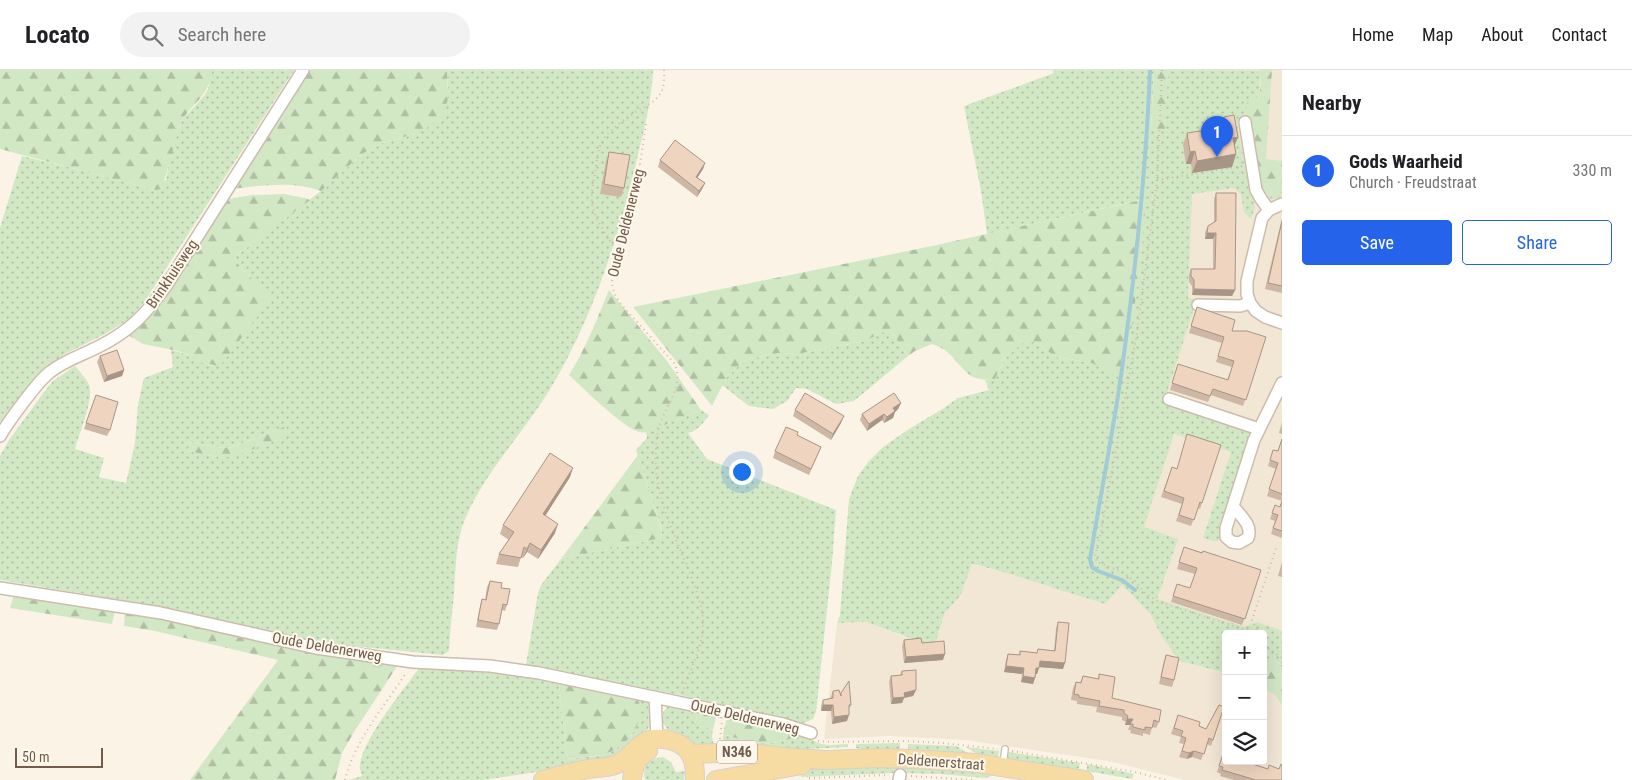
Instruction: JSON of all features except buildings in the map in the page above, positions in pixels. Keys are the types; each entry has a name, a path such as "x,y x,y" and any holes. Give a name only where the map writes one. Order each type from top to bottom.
{"main road":[{"name":"N346","path":"655,744 660,748 668,749 679,756 683,763 693,767"},
{"path":"555,780 630,770 641,756 655,744"},
{"name":"Deldenerstraat","path":"693,767 784,758 826,760 913,759 976,764 1084,780"},
{"name":"Deldenerstraat","path":"716,780 826,760"},
{"path":"542,780 615,765 630,770"}],"street":[{"name":"Brinkhuisweg","path":"0,436 48,374 59,366 118,336 147,312 166,286 303,70"},
{"path":"1245,122 1256,190 1260,199 1269,210"},
{"path":"1282,204 1269,210 1262,218 1247,281 1247,294 1250,303 1256,311 1265,317 1282,323"},
{"path":"1198,305 1240,306 1250,303"},
{"path":"1233,506 1254,440 1282,383"},
{"path":"1169,399 1259,429"},
{"name":"Oude Deldenerweg","path":"0,588 161,613 316,648 413,662 514,669 539,673 783,724 810,732"},
{"path":"655,697 655,744"}],"lane":[{"path":"1003,768 1005,749"}],"path":[{"path":"618,254 596,217 592,204 598,151 605,137 616,126 657,100 664,84 664,70"},
{"path":"1162,70 1156,180 1137,333 1100,537 1095,555 1097,562 1122,572 1136,582 1145,593 1159,602 1246,630"},
{"name":"Oude Deldenerweg","path":"646,124 636,191 611,283 614,295 674,363 678,373 677,384 658,430 655,452 657,474 663,504 699,595 703,623 701,638 679,702"},
{"path":"1156,180 1252,164"},
{"path":"1257,630 1252,620 1276,548"},
{"path":"1267,646 1282,658"},
{"path":"345,780 354,752 413,662"},
{"path":"810,732 816,740 823,742 886,741 942,743 1005,749 1135,772 1167,780"},
{"path":"806,779 846,776 974,780"}],"shaded area":[{"path":"1161,70 1282,70 1282,654 1267,638 1267,630 1250,630 1152,600 1097,558"},
{"path":"972,564 1031,580 1104,604 1122,585 1150,614 1161,635 1179,661 1222,672 1222,765 1267,765 1267,685 1282,691 1282,780 1185,780 1108,761 966,740 891,736 824,739 837,623 866,622 920,643 939,633 945,613 961,595"}],"green space":[{"path":"0,70 212,70 207,88 180,125 162,189 155,190 0,149"},
{"path":"212,70 294,70 145,301 129,319 105,334 67,353 43,370 3,422 0,421 0,228 22,156 155,190 166,180 170,157 180,125 183,119 204,96 208,89"},
{"path":"308,70 447,70 448,98 444,114 432,125 415,134 382,143 362,154 321,191 287,185 264,185 230,189"},
{"path":"447,70 653,70 647,114 630,189 612,249 591,308 549,391 494,468 474,500 462,526 457,555 449,651 443,655 313,642 153,605 0,580 0,456 9,440 53,381 75,366 84,377 89,385 89,399 75,449 104,458 99,477 126,483 135,443 138,404 144,378 173,367 171,350 194,356 201,362 213,366 270,299 235,261 236,256 321,191 362,154 382,143 415,134 448,87","holes":["284,427 222,458 188,451 190,442 222,448 232,447"]},
{"path":"1053,70 1154,70 1151,129 1165,130 1168,70 1261,71 1259,94 1247,118 1237,124 1250,192 1255,206 1251,219 1244,212 1241,194 1234,188 1192,194 1188,298 1198,299 1198,309 1194,308 1164,402 1247,429 1251,435 1218,541 1203,538 1231,452 1174,434 1144,527 1178,539 1157,599 1245,627 1257,622 1282,631 1282,665 1267,659 1267,630 1222,630 1222,672 1179,661 1161,635 1150,614 1122,585 1105,604 972,564 961,595 945,613 934,647 866,622 837,623 840,615 849,499 858,476 868,462 883,447 958,398 989,390 985,380 995,379 1005,358 1023,342 1035,342 1056,357 1092,363 1124,379 1141,261 1145,199 987,234 981,191 964,106 1054,73"},
{"path":"1154,70 1168,70 1165,130 1151,129"},
{"path":"1260,70 1272,70 1266,159 1282,161 1282,174 1279,174 1278,199 1267,198 1262,193 1247,118 1247,101 1258,98 1259,95"},
{"path":"1279,174 1282,174 1282,199 1278,199"},
{"path":"284,194 310,200 236,256 235,261 271,299 220,366 201,362 193,356 178,351 143,344 128,335 132,334 222,200 252,195"},
{"path":"1146,199 1141,261 1124,380 1092,363 1056,357 1035,342 1023,343 1005,358 995,379 978,379 967,372 945,350 932,344 908,356 889,329 865,341 797,354 779,353 748,359 726,378 712,406 633,307 932,246"},
{"path":"609,290 667,361 701,410 647,432 640,432 613,415 569,375 596,323"},
{"path":"889,329 908,356 854,401 836,404 807,389 796,388 787,401 773,409 749,406 722,385 737,367 748,359 779,353 797,354 865,341"},
{"path":"701,410 709,415 697,429 688,433 707,459 836,510 816,712 813,719 804,723 685,696 526,665 538,593 541,585 561,559 661,538 662,531 636,450 647,438 646,432"},
{"path":"284,427 285,437 235,456 222,458 188,451 190,442 222,448 232,447"},
{"path":"638,455 662,532 661,538 561,559"},
{"path":"14,594 115,610 112,624 10,608"},
{"path":"125,612 158,617 314,654 395,664 396,668 342,753 335,780 190,780 278,660 155,631 124,626"},
{"path":"1267,659 1282,665 1282,705 1275,695 1267,690"},
{"path":"419,668 489,673 559,683 567,759 597,756 613,750 632,735 637,697 648,698 649,726 645,735 611,761 483,780 349,780 362,776 360,766 368,742"},
{"path":"559,683 637,697 640,705 640,715 633,733 618,748 607,753 567,759"},
{"path":"674,704 698,710 695,725 713,729 714,748 697,749 668,730 663,723 663,712 668,706"},
{"path":"698,710 717,714 713,729 695,725"},
{"path":"727,717 802,732 783,741 773,743 753,742 723,734"},
{"path":"802,732 819,743 828,745 848,744 848,747 785,750 723,747 723,734 753,742 773,743 792,738"},
{"path":"900,743 900,750 872,751 856,748 856,744"},
{"path":"908,744 956,746 970,754 908,751"},
{"path":"966,747 999,751 998,757 980,756"},
{"path":"1008,752 1080,763 1077,769 1008,760"},
{"path":"663,757 671,762 676,772 685,771 684,780 645,780 644,771 648,764 654,759"},
{"path":"1087,764 1134,774 1132,779 1087,771"},
{"path":"840,766 940,767 999,774 985,778 940,774 894,773 801,777 800,771"}],"waterway":[{"path":"1135,590 1122,580 1092,567 1090,559 1121,376 1131,300 1143,185 1150,70"}],"place":[{"name":"Gods Waarheid","path":"1217,157"}]}
